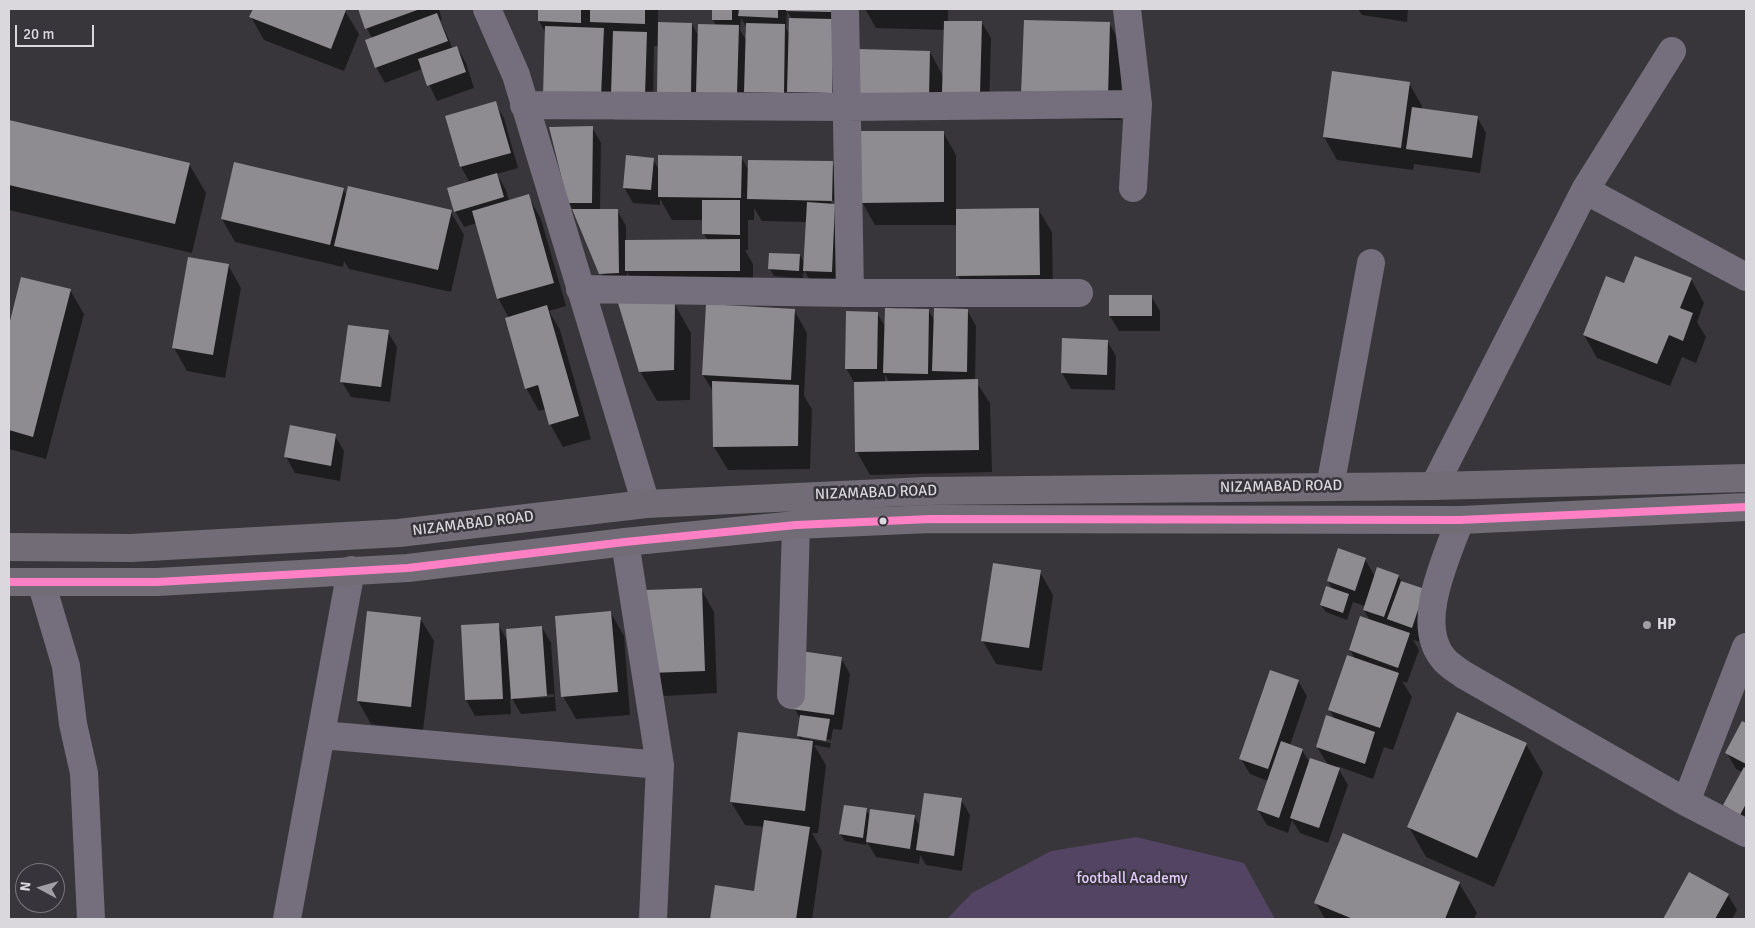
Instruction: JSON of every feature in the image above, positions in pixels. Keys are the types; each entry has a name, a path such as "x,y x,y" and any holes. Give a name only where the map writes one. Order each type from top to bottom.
{"highway":[{"name":"NIZAMABAD ROAD","path":"9,547 131,548 399,533 646,504 926,491 1434,486 1746,478"},
{"name":"NIZAMABAD ROAD","path":"9,582 157,582 408,568 625,542 796,525 930,519 1460,520 1746,507"}],"street":[{"path":"487,9 516,75 646,504"},
{"path":"845,9 850,293"},
{"path":"1127,9 1138,104 1133,188"},
{"path":"1434,486 1585,190 1672,51"},
{"path":"524,105 846,107 1138,104"},
{"path":"1585,190 1746,277"},
{"path":"1330,487 1371,263"},
{"path":"580,289 850,293 1079,293"},
{"path":"1460,520 1436,591 1431,618 1434,640 1443,658 1464,676 1686,802 1746,833"},
{"path":"791,694 796,525"},
{"path":"625,542 660,765 653,919"},
{"path":"287,919 351,570"},
{"path":"41,582 66,666 73,724 84,773 91,919"},
{"path":"1686,802 1746,648"},
{"path":"322,736 660,765"}],"green space":[{"name":"football Academy","path":"1136,837 1244,863 1275,919 947,919 972,893 1051,851"}],"building":[{"path":"253,9 346,10 331,49 249,17"},
{"path":"358,9 420,9 365,29"},
{"path":"538,9 581,9 581,23 538,21"},
{"path":"590,9 645,9 645,24 590,22"},
{"path":"712,9 732,9 732,20 712,20"},
{"path":"739,9 778,9 778,18 738,16"},
{"path":"786,9 831,9 831,12 786,11"},
{"path":"437,13 448,41 375,68 365,40"},
{"path":"789,18 833,19 832,93 787,92"},
{"path":"1024,20 1110,22 1108,97 1021,95"},
{"path":"944,21 982,21 980,94 942,93"},
{"path":"658,22 692,23 691,94 657,94"},
{"path":"746,23 785,24 784,93 744,92"},
{"path":"698,24 739,25 737,94 696,93"},
{"path":"545,26 604,28 601,97 543,95"},
{"path":"613,31 647,32 645,95 611,94"},
{"path":"457,46 466,72 427,86 418,59"},
{"path":"858,49 930,51 929,97 857,95"},
{"path":"1332,71 1410,82 1401,148 1323,137"},
{"path":"496,101 511,153 460,167 445,116"},
{"path":"1412,107 1478,116 1472,158 1406,149"},
{"path":"9,120 190,163 175,224 9,185"},
{"path":"593,126 592,203 568,203 549,127"},
{"path":"861,131 944,131 944,202 861,203"},
{"path":"626,155 654,158 651,190 623,188"},
{"path":"658,155 742,156 741,198 658,197"},
{"path":"748,160 833,161 832,201 747,199"},
{"path":"234,162 344,188 330,245 221,219"},
{"path":"497,173 504,197 454,212 447,188"},
{"path":"348,186 452,210 438,270 334,246"},
{"path":"529,194 554,283 497,299 472,211"},
{"path":"702,200 740,200 740,235 702,234"},
{"path":"807,202 835,204 832,272 803,271"},
{"path":"1039,208 1040,275 956,276 956,209"},
{"path":"572,209 618,209 619,273 599,274"},
{"path":"740,239 740,271 625,271 625,240"},
{"path":"769,253 800,254 799,271 768,269"},
{"path":"1635,256 1692,278 1680,308 1693,313 1683,341 1669,335 1657,364 1583,335 1606,276 1624,283"},
{"path":"188,257 229,264 213,355 172,348"},
{"path":"21,277 71,289 33,437 9,430 9,325"},
{"path":"1109,295 1152,295 1152,316 1109,316"},
{"path":"675,302 674,370 639,372 618,303"},
{"path":"706,304 795,309 791,380 702,375"},
{"path":"547,305 579,416 549,425 538,385 525,389 505,318"},
{"path":"885,308 929,309 928,374 883,373"},
{"path":"934,308 968,309 967,372 932,371"},
{"path":"846,311 878,312 877,369 845,369"},
{"path":"348,325 389,330 381,387 340,382"},
{"path":"1062,338 1108,340 1107,375 1061,373"},
{"path":"978,379 979,450 855,452 854,382"},
{"path":"712,381 799,385 798,446 713,447"},
{"path":"290,425 336,434 331,466 284,457"},
{"path":"1338,548 1366,558 1355,591 1327,581"},
{"path":"993,563 1041,570 1029,648 981,641"},
{"path":"1377,567 1399,575 1384,617 1363,610"},
{"path":"1401,581 1425,589 1412,628 1387,619"},
{"path":"1326,586 1349,594 1343,613 1320,605"},
{"path":"702,588 705,671 649,673 645,590"},
{"path":"367,611 421,617 411,707 357,701"},
{"path":"611,611 618,692 561,697 555,616"},
{"path":"1360,616 1410,633 1398,668 1349,650"},
{"path":"499,623 503,699 465,700 461,625"},
{"path":"542,626 547,696 511,699 506,629"},
{"path":"801,651 842,657 834,715 792,709"},
{"path":"1347,655 1399,673 1380,728 1328,710"},
{"path":"1270,670 1299,680 1268,769 1239,759"},
{"path":"1457,712 1527,743 1477,858 1407,827"},
{"path":"800,715 830,719 826,741 797,736"},
{"path":"1326,715 1375,732 1365,764 1316,747"},
{"path":"1742,721 1746,723 1746,764 1725,753"},
{"path":"738,732 813,741 805,811 730,802"},
{"path":"1281,741 1303,749 1279,818 1257,810"},
{"path":"1310,758 1340,768 1319,828 1290,818"},
{"path":"1744,767 1746,769 1746,804 1740,815 1723,805"},
{"path":"924,793 962,798 954,856 916,850"},
{"path":"844,805 867,808 863,838 839,834"},
{"path":"870,809 915,815 910,849 866,842"},
{"path":"764,820 810,827 796,919 710,919 715,885 754,891"},
{"path":"1343,833 1460,882 1445,919 1353,919 1314,903"},
{"path":"1689,872 1729,894 1715,919 1663,919"}],"transit line":[{"path":"9,582 157,582 408,568 625,542 796,525 930,519 1460,520 1746,507"}],"place":[{"name":"HP","path":"1647,625"}]}
